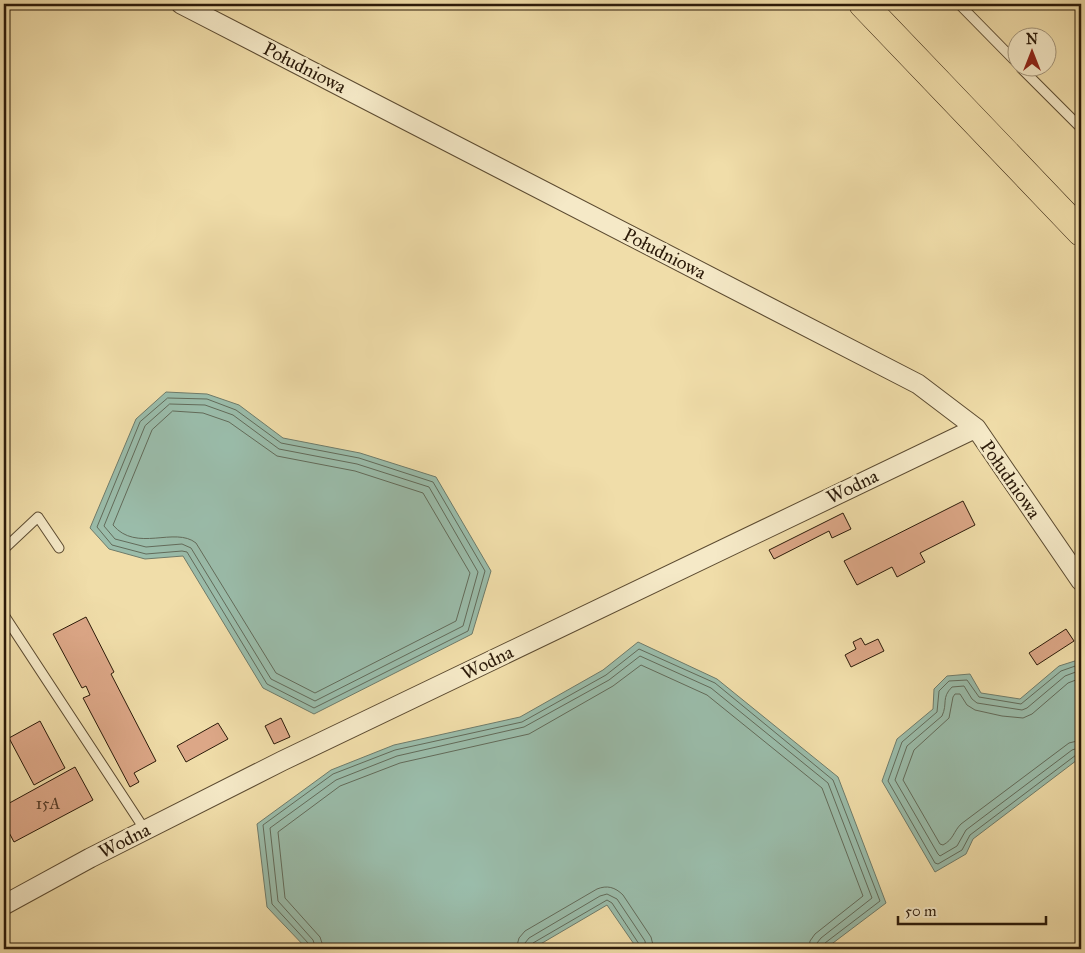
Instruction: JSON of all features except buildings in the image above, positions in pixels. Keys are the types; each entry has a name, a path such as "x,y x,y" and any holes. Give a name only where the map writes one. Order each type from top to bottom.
{"main road":[{"path":"863,4 1081,232"}],"street":[{"name":"Południowa","path":"181,4 918,384 976,428 1081,581"},
{"name":"Wodna","path":"4,905 90,858 291,756 976,428"}],"lane":[{"path":"958,4 1008,54"},
{"path":"1031,78 1081,128"},
{"path":"4,548 38,517 59,548"},
{"path":"4,615 145,830"}],"water":[{"path":"166,392 207,394 239,405 283,438 360,453 436,477 491,571 472,634 314,714 263,688 183,556 145,559 109,549 90,528 136,419"},
{"path":"638,642 717,679 838,777 886,903 825,949 633,949 636,947 607,905 532,949 307,949 267,907 257,824 331,770 394,745 520,717 603,670"},
{"path":"1081,659 1081,757 973,839 966,854 935,872 882,781 897,739 933,709 934,689 947,676 970,674 981,693 1020,699 1059,666"}]}
